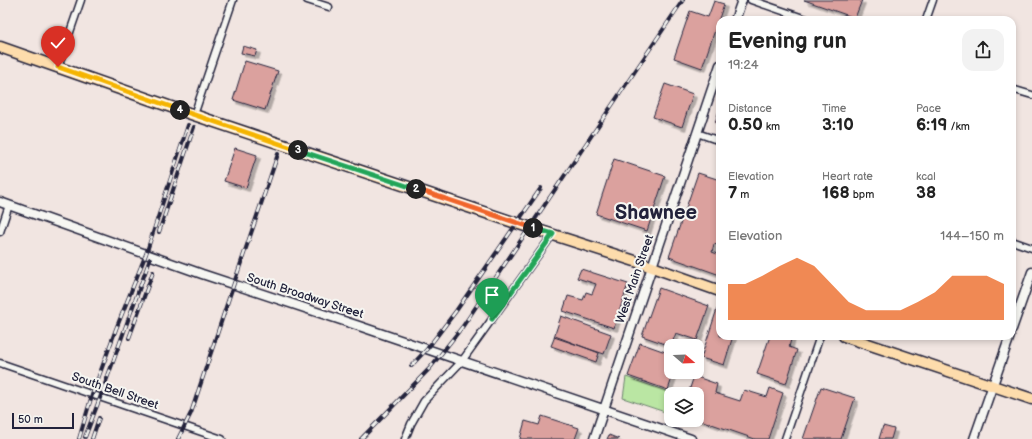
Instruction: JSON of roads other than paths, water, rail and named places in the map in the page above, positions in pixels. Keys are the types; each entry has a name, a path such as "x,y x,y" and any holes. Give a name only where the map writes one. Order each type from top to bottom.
{"main road":[{"path":"0,47 194,115 716,290"},
{"path":"856,340 1032,399"}],"street":[{"path":"58,67 81,0"},
{"path":"194,115 233,0"},
{"path":"307,0 329,7"},
{"path":"736,16 742,0"},
{"path":"751,0 797,16"},
{"path":"927,16 933,0"},
{"name":"West Main Street","path":"594,439 716,78"},
{"path":"1016,90 1032,95"},
{"path":"697,133 716,140"},
{"name":"South Broadway Street","path":"0,202 202,274 691,439"},
{"path":"0,232 9,205"},
{"path":"406,439 411,424 424,401 462,361 553,234"},
{"path":"1016,242 1032,248"},
{"path":"1016,318 1032,272"},
{"path":"785,439 819,340"},
{"path":"974,439 1009,340"},
{"name":"South Bell Street","path":"0,363 222,439"}],"railway":[{"path":"361,439 430,368 463,326 683,0"},
{"path":"79,439 92,395 146,254 188,125"},
{"path":"159,232 194,127"},
{"path":"178,439 191,413 278,154"},
{"path":"411,366 427,349 456,311 541,188"},
{"path":"85,437 150,259"},
{"path":"129,338 153,272"},
{"path":"92,439 99,418"}],"district":[{"name":"Shawnee","path":"656,213"}]}
